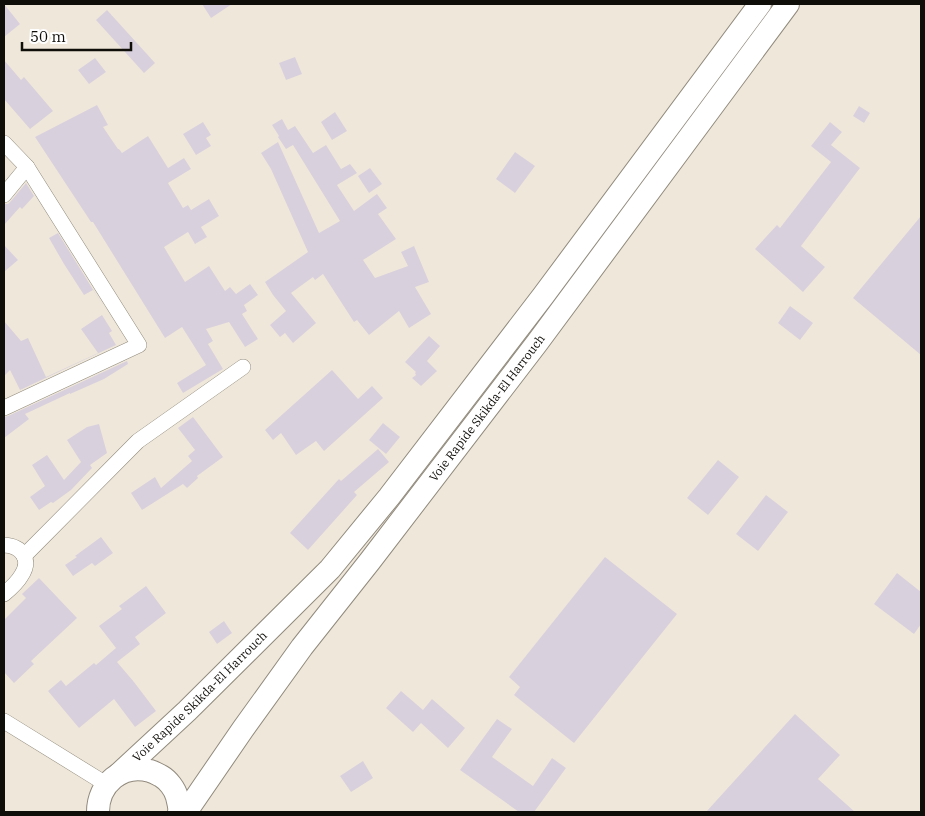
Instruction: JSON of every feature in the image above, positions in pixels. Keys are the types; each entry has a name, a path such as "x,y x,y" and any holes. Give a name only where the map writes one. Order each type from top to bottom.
{"highway":[{"name":"Voie Rapide Skikda-El Harrouch","path":"98,812 100,797 113,779 187,711 330,569 389,497 526,319 760,4"},
{"name":"Voie Rapide Skikda-El Harrouch","path":"186,812 302,647 537,343 788,4"},
{"name":"Voie Rapide Skikda-El Harrouch","path":"113,779 135,769 151,771 165,779 176,792 180,808 179,812"}],"street":[{"path":"4,143 28,167 139,345 4,408"},
{"path":"4,194 28,167"},
{"path":"24,556 138,441 243,367"},
{"path":"4,545 15,547 24,556 25,565 17,582 4,594"},
{"path":"4,721 113,779"}],"building":[{"path":"4,4 20,24 4,37"},
{"path":"202,4 232,4 211,18"},
{"path":"107,10 155,63 144,73 96,20"},
{"path":"295,57 302,74 286,80 279,63"},
{"path":"95,58 106,72 89,84 78,70"},
{"path":"4,60 21,80 24,77 53,111 30,129 4,99"},
{"path":"97,105 108,125 103,127 122,153 148,136 168,168 184,158 191,169 168,183 183,208 188,205 191,210 209,199 219,216 201,227 207,237 195,244 188,232 164,247 185,282 209,266 225,291 230,287 236,294 250,284 258,295 244,305 247,311 242,314 258,339 245,347 229,322 206,329 213,341 208,344 223,369 183,393 177,383 206,365 182,327 165,338 93,222 91,222 35,137"},
{"path":"859,106 870,113 864,123 853,116"},
{"path":"335,112 347,131 332,140 321,122"},
{"path":"282,119 288,130 295,126 313,153 326,145 341,169 350,164 357,173 337,185 354,211 377,194 387,208 378,214 396,239 363,260 375,278 408,266 401,252 414,246 429,282 415,287 431,314 409,328 399,311 369,335 357,320 354,322 323,274 315,280 313,277 291,293 316,323 293,343 285,333 280,337 270,325 286,311 265,282 308,252 271,169 261,153 278,142 319,233 340,221 293,145 286,149 278,137 272,125"},
{"path":"203,122 211,135 206,138 211,146 196,155 183,134"},
{"path":"830,122 842,132 831,145 860,168 801,246 825,267 803,292 755,249 777,225 780,228 831,162 811,146"},
{"path":"515,152 535,166 515,193 496,179"},
{"path":"370,168 382,184 369,193 358,176"},
{"path":"26,183 34,196 22,209 20,207 4,225 4,204 8,204"},
{"path":"921,216 921,355 853,298"},
{"path":"58,233 107,312 93,290 84,295 64,264 49,238"},
{"path":"4,245 18,260 4,272"},
{"path":"790,306 813,323 800,340 778,323"},
{"path":"102,315 112,331 109,333 116,345 20,390 10,370 4,376 4,321 21,341 28,338 46,377 98,353 81,329"},
{"path":"429,336 440,346 427,361 437,371 421,386 412,378 416,375 416,372 405,362"},
{"path":"127,361 128,364 104,379 25,414 29,419 4,438 4,417"},
{"path":"332,370 358,399 372,386 383,398 324,451 316,441 296,455 281,433 273,440 265,430"},
{"path":"193,417 223,457 197,476 198,478 187,488 183,484 142,510 131,493 155,477 161,488 192,461 188,456 195,450 178,428"},
{"path":"383,423 400,437 386,454 369,440"},
{"path":"99,424 107,453 90,465 92,468 71,490 39,510 30,497 45,486 32,465 47,455 64,480 81,462 67,440 87,427"},
{"path":"378,449 389,462 354,492 357,495 308,550 290,533 339,479 341,481"},
{"path":"718,460 739,477 708,515 687,498"},
{"path":"766,495 788,512 758,551 736,534"},
{"path":"101,537 113,553 95,566 92,563 73,576 65,565"},
{"path":"605,557 677,614 574,743 514,695 520,687 509,677"},
{"path":"897,573 921,592 921,624 914,634 874,604"},
{"path":"39,578 77,618 31,661 34,664 14,683 4,672 4,620 26,598 22,594"},
{"path":"146,586 166,613 135,637 140,644 117,662 156,711 135,727 114,699 79,728 48,691 61,680 66,686 116,648 99,626 122,609 119,606"},
{"path":"224,621 232,633 217,644 209,632"},
{"path":"401,691 423,710 432,699 465,728 448,748 421,723 413,732 386,708"},
{"path":"795,714 840,755 818,779 855,812 706,812"},
{"path":"497,719 512,729 492,757 533,786 552,758 566,768 534,812 519,812 460,770"},
{"path":"363,761 373,778 351,792 340,776"}]}
